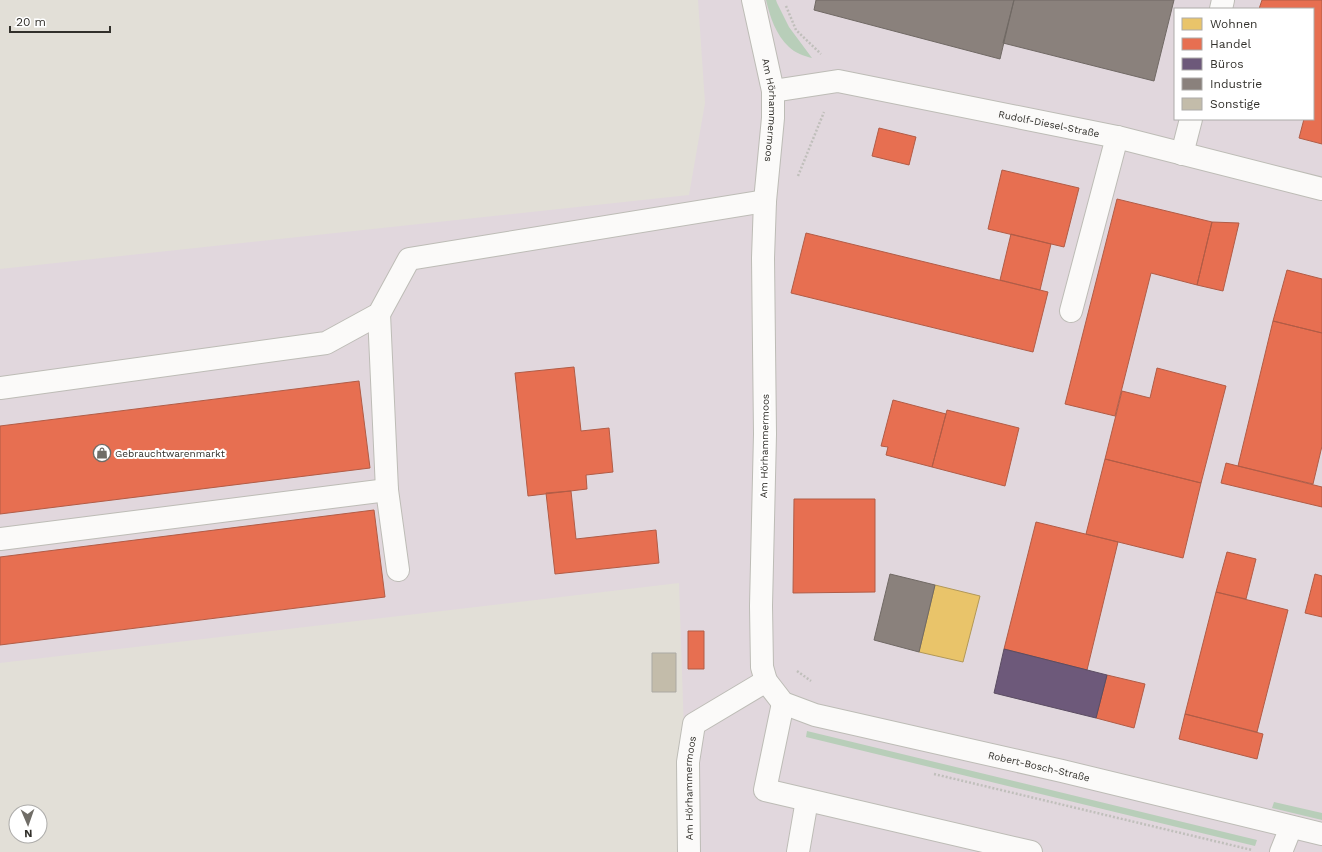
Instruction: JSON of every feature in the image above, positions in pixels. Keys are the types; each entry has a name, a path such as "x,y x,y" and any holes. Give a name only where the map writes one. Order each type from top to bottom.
{"street":[{"name":"Am Hörhammermoos","path":"689,852 688,762 694,724 766,681 762,667 761,606 765,434 763,258 765,201 773,118 773,91 753,0"},
{"name":"Rudolf-Diesel-Straße","path":"773,91 838,81 1117,137 1322,189"},
{"path":"1182,154 1191,120"},
{"path":"1071,311 1117,137"},
{"path":"398,570 388,490 379,314 409,259 765,201"},
{"path":"0,388 326,343 379,314"},
{"path":"0,539 388,490"},
{"path":"766,681 783,703 765,790 1031,852"},
{"name":"Robert-Bosch-Straße","path":"783,703 815,715 1062,771 1322,834"},
{"path":"798,852 807,800"},
{"path":"1281,852 1291,827"}],"path":[{"path":"785,4 796,30 820,52 838,81 796,179"},
{"path":"796,670 812,682"},
{"path":"932,773 1258,852"}],"shaded area":[{"path":"698,0 1322,0 1322,852 688,852 679,583 0,663 0,269 689,195 705,103"}],"green space":[{"path":"766,0 776,0 789,27 812,58 797,53 780,37 769,13"},
{"path":"807,731 1257,840 1255,846 806,737"},
{"path":"1274,802 1322,813 1322,820 1272,808"}],"building: Wohnen":[{"path":"935,585 980,596 963,662 919,652"}],"building: Handel":[{"path":"1262,0 1322,0 1322,144 1299,138 1304,120 1314,120 1314,8 1259,8"},
{"path":"879,128 916,137 909,165 872,156"},
{"path":"1002,170 1079,188 1064,247 988,229"},
{"path":"1117,199 1212,222 1197,285 1151,273 1115,416 1065,404"},
{"path":"1212,222 1239,223 1223,291 1197,285"},
{"path":"806,233 1048,292 1033,352 791,293"},
{"path":"1011,234 1051,244 1040,290 1000,280"},
{"path":"1287,270 1322,279 1322,333 1273,321"},
{"path":"1273,321 1322,333 1322,446 1313,484 1238,466"},
{"path":"574,367 581,431 609,428 613,472 586,475 587,489 528,496 515,373"},
{"path":"1157,368 1226,386 1201,483 1105,459 1122,391 1150,398"},
{"path":"359,381 370,468 0,514 0,426"},
{"path":"893,400 946,414 932,467 886,455 888,447 881,446"},
{"path":"947,410 1019,428 1005,486 932,467"},
{"path":"1105,459 1201,483 1183,558 1086,534"},
{"path":"1226,463 1322,487 1322,507 1221,483"},
{"path":"571,491 576,539 656,530 659,563 555,574 546,493"},
{"path":"794,499 875,499 875,592 793,593"},
{"path":"374,510 385,597 0,645 0,557"},
{"path":"1036,522 1118,542 1087,670 1004,649"},
{"path":"1227,552 1256,559 1246,599 1216,592"},
{"path":"1315,574 1322,576 1322,617 1305,613"},
{"path":"1216,592 1288,610 1257,732 1185,714"},
{"path":"688,631 704,631 704,669 688,669"},
{"path":"1107,675 1145,684 1134,728 1096,718"},
{"path":"1185,714 1263,734 1257,759 1179,739"}],"building: Büros":[{"path":"1004,649 1107,675 1096,718 994,693"}],"building: Industrie":[{"path":"816,0 1014,0 1000,59 814,10"},
{"path":"1014,0 1174,0 1154,81 1003,43"},
{"path":"890,574 935,585 919,652 874,640"}],"building: Sonstige":[{"path":"652,653 676,653 676,692 652,692"}],"place":[{"name":"Gebrauchtwarenmarkt","path":"102,453"}]}
